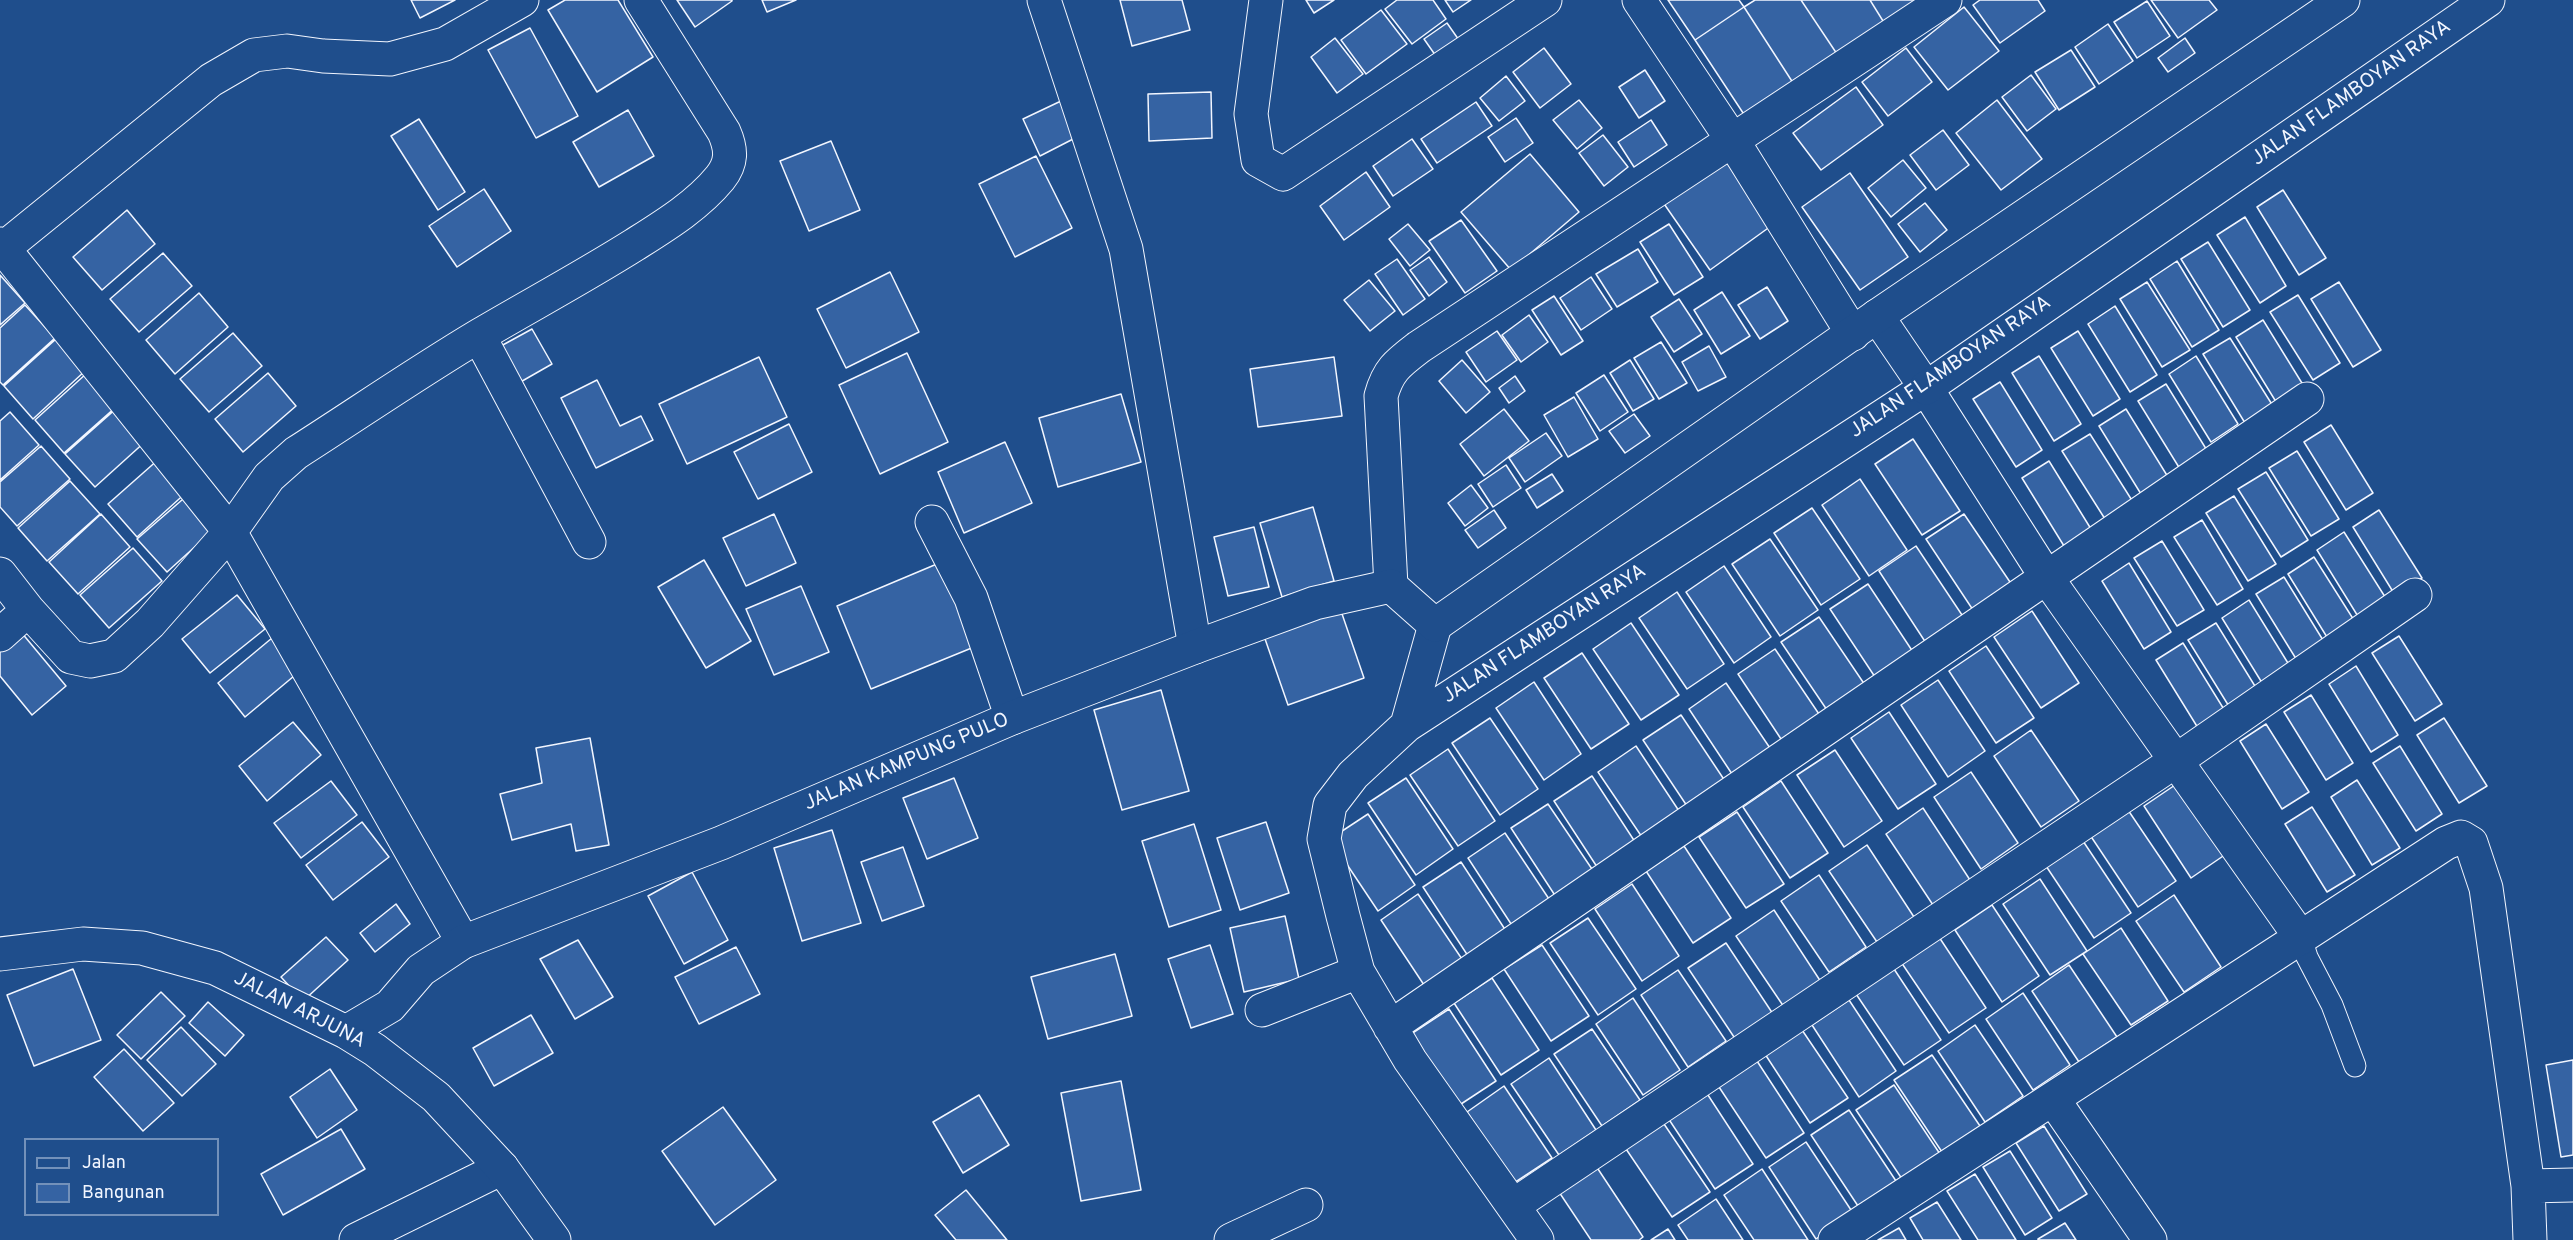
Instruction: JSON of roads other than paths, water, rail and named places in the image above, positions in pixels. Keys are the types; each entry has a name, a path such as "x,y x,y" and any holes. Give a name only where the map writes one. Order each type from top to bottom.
{"street":[{"path":"463,942 230,532 2,246 211,80 254,55 287,51 323,56 390,59 446,44 522,0"},
{"path":"0,574 28,610 71,657 90,661 114,656 150,623 230,532 269,477 296,453 479,336 595,269 673,220 719,178 729,164 731,147 724,132 641,0"},
{"path":"1044,0 1126,249 1195,647"},
{"path":"1266,0 1251,114 1258,160 1283,174 1545,0"},
{"path":"1639,0 1733,141 1865,325 1926,388 2047,578 2301,938"},
{"path":"1435,626 1391,585 1381,396 1385,380 1395,365 1438,334 1945,0"},
{"path":"1407,725 1435,626 1865,325 2343,0"},
{"name":"JALAN FLAMBOYAN RAYA","path":"1537,1240 1410,1060 1358,972 1324,839 1330,806 1353,775 1407,725 1926,388 2488,0"},
{"path":"479,336 589,542"},
{"path":"1390,1027 2307,399"},
{"path":"932,522 971,598 1012,718"},
{"name":"JALAN KAMPUNG PULO","path":"346,1032 390,1006 421,970 463,942 722,843 1012,718 1195,647 1315,603 1391,585"},
{"path":"1514,1205 2177,760 2415,595"},
{"path":"0,635 28,610"},
{"path":"1835,1240 2446,843 2461,837 2471,843 2486,888 2528,1186 2530,1240"},
{"name":"JALAN ARJUNA","path":"0,954 83,944 142,948 215,968 346,1032 375,1050 436,1097 502,1168 554,1240"},
{"path":"1262,1010 1358,972"},
{"name":"JALAN KAMPUNG PULO","path":"375,1050 390,1006"},
{"path":"2053,1099 2150,1240"},
{"path":"356,1240 502,1168"},
{"path":"2528,1186 2573,1185"},
{"path":"1231,1240 1306,1205"}],"lane":[{"path":"2301,938 2307,957 2332,1005 2355,1066"}]}
